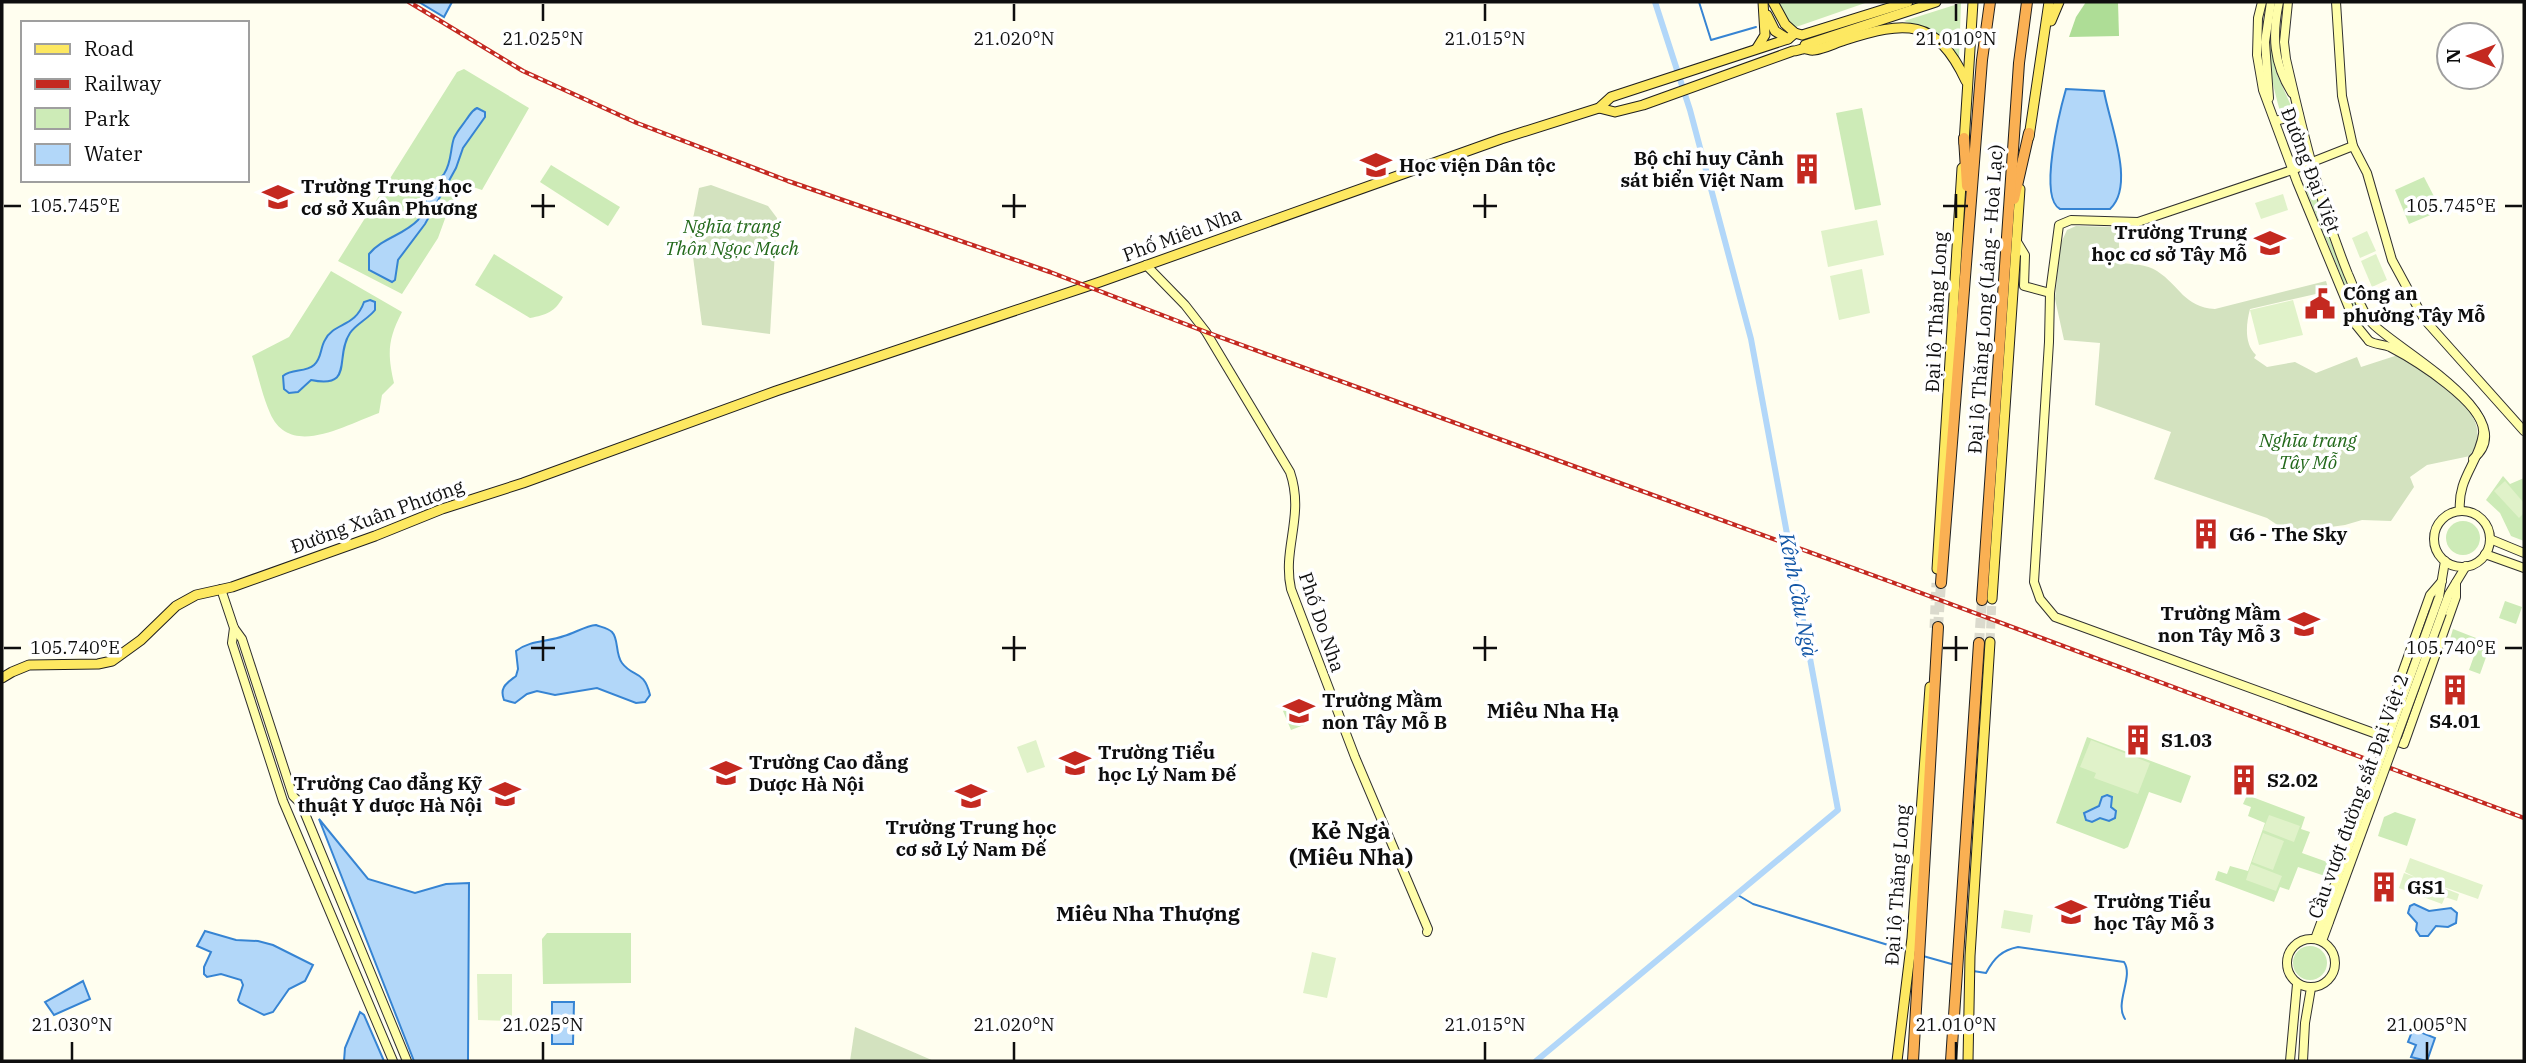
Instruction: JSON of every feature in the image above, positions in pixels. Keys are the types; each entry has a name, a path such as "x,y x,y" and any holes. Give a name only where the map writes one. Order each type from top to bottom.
{"highway":[{"name":"Đại lộ Thăng Long (Láng - Hoà Lạc)","path":"1939,583 1990,2"},
{"name":"Đại lộ Thăng Long (Láng - Hoà Lạc)","path":"1987,599 2011,238 2019,64 2027,2"},
{"path":"2011,238 2029,133"},
{"path":"1964,138 1968,236"},
{"path":"1913,1061 1914,967 1921,950 1936,627"},
{"path":"1951,1061 1984,642"}],"main road":[{"path":"1773,2 1785,24 1815,50 1882,29 1912,27 1945,45 1955,57 1967,83"},
{"path":"1764,6 1775,31 1802,41 1908,2"},
{"path":"1757,48 1802,41 1936,2"},
{"name":"Đại lộ Thăng Long","path":"1939,583 1973,2"},
{"path":"2029,133 2049,2"},
{"path":"2044,39 2059,2"},
{"path":"1757,48 1765,35 1764,6"},
{"name":"Phố Miêu Nha","path":"1599,108 1615,112 1643,104 1712,80 1802,41"},
{"name":"Phố Miêu Nha","path":"776,391 1146,265 1501,139 1599,108 1611,97 1757,48"},
{"name":"Đường Xuân Phương","path":"2,678 29,665 97,664 111,661 141,640 176,606 196,595 271,573 442,509 523,483 776,391"},
{"name":"Đại lộ Thăng Long","path":"1897,1061 1914,967 1912,938 1936,627"},
{"path":"1968,1061 1984,642"}],"street":[{"name":"Đường Đại Việt","path":"2262,2 2258,18 2258,73 2292,170 2356,326 2374,342 2391,348 2454,390 2473,409 2483,426 2483,435 2462,482 2460,511"},
{"path":"2269,105 2265,42 2271,2"},
{"path":"2279,2 2274,36 2277,63 2295,99"},
{"name":"Đường Đại Việt","path":"2288,2 2284,42 2310,163 2333,237 2368,319 2445,374 2485,412 2492,429 2491,436 2484,451 2473,459"},
{"path":"2336,2 2342,96 2353,146 2367,173 2392,260 2417,308 2472,375 2524,431"},
{"path":"2275,121 2299,115"},
{"path":"2353,146 2292,170 2138,222 2064,222 2059,225 2050,293 2033,573 2040,599 2055,617 2404,744 2456,598 2456,583 2466,566"},
{"path":"2011,238 2025,255 2024,286 2050,293"},
{"name":"Phố Do Nha","path":"1146,265 1185,305 1206,332 1290,472 1295,487 1296,506 1287,572 1291,589 1355,757 1427,932"},
{"path":"2379,328 2383,339 2374,342 2368,332 2379,328"},
{"path":"2460,511 2478,516 2488,531 2490,540 2480,560 2459,567 2445,561 2436,548 2435,531 2445,517 2460,511"},
{"path":"2490,540 2524,554"},
{"path":"2485,554 2524,568"},
{"name":"Cầu vượt đường sắt Đại Việt 2","path":"2438,612 2445,561"},
{"path":"2380,735 2430,595 2442,581"},
{"name":"Cầu vượt đường sắt Đại Việt 2","path":"2318,940 2438,612 2456,583"},
{"path":"221,589 234,628 242,639 293,796 301,804 407,1061"},
{"path":"234,628 232,643 240,673 283,801 393,1061"},
{"path":"2301,940 2318,940 2333,953 2335,967 2328,980 2320,986 2311,988 2297,984 2290,977 2287,968 2288,954 2301,940"},
{"path":"2290,1061 2297,984"},
{"path":"2304,1061 2305,1023 2311,988"}],"green space":[{"path":"1777,2 1868,2 1796,27 1788,23"},
{"path":"2086,2 2118,2 2119,36 2069,37 2076,17"},
{"path":"1961,3 1959,60 1935,35 1904,21"},
{"path":"2269,36 2276,72 2292,108 2284,113 2280,111 2273,83"},
{"path":"464,69 529,108 482,190 464,184 450,205 438,238 402,294 338,261 457,72"},
{"path":"1862,108 1881,205 1855,210 1836,113"},
{"path":"2296,124 2303,147 2297,152 2293,150 2286,129 2287,125"},
{"path":"551,165 620,207 608,226 540,182"},
{"path":"2424,177 2440,211 2409,224 2395,190"},
{"path":"2309,180 2313,183 2322,219 2365,330 2304,185"},
{"name":"Nghĩa trang Thôn Ngọc Mạch","path":"711,185 768,206 777,218 770,334 702,325 690,234 699,188"},
{"path":"2283,194 2288,210 2261,219 2255,203"},
{"path":"1877,220 1884,255 1828,267 1821,231"},
{"name":"Nghĩa trang Tây Mỗ","path":"2076,226 2118,227 2120,263 2153,269 2189,300 2205,307 2215,309 2326,281 2329,291 2250,309 2247,334 2249,345 2256,355 2254,358 2267,367 2295,362 2316,373 2357,357 2361,367 2398,355 2443,385 2469,410 2476,424 2477,440 2470,456 2427,465 2410,477 2414,487 2391,521 2362,520 2300,531 2285,530 2267,518 2154,479 2171,432 2095,405 2100,343 2064,340 2055,299 2060,245 2067,230"},
{"path":"2367,231 2376,251 2360,258 2352,238"},
{"path":"494,254 563,297 557,306 541,316 530,318 475,285"},
{"path":"2376,254 2387,280 2372,287 2361,261"},
{"path":"1862,269 1870,313 1839,320 1830,276"},
{"path":"331,271 402,312 390,346 394,383 382,395 379,413 319,435 291,434 279,427 270,413 252,356 289,337"},
{"path":"2293,300 2303,335 2259,345 2250,310"},
{"path":"2503,476 2510,484 2524,478 2524,541 2511,536 2500,513 2486,500"},
{"path":"2505,481 2524,503 2524,513 2519,518 2494,491"},
{"path":"2463,521 2475,526 2480,538 2475,550 2463,555 2451,550 2446,538 2451,526"},
{"path":"2505,601 2522,607 2516,624 2499,618"},
{"path":"2453,629 2476,638 2473,647 2450,639"},
{"path":"2479,642 2490,646 2480,674 2469,670"},
{"path":"1296,705 1304,725 1291,730 1283,711"},
{"path":"2087,737 2191,776 2181,803 2149,792 2128,847 2124,849 2056,823"},
{"path":"1036,740 1045,767 1027,773 1017,747"},
{"path":"2091,740 2150,763 2138,794 2094,778 2096,773 2080,767"},
{"path":"2247,795 2305,817 2301,829 2310,832 2302,853 2330,863 2325,876 2298,867 2289,890 2280,887 2274,902 2215,880 2218,871 2227,874 2230,866 2248,871 2265,823 2248,816 2251,807 2243,804"},
{"path":"2395,812 2416,819 2407,846 2378,836 2384,817"},
{"path":"2269,815 2300,826 2294,842 2263,830"},
{"path":"2263,833 2284,841 2273,870 2252,862"},
{"path":"2410,858 2483,885 2478,899 2421,879 2459,894 2457,901 2445,897 2442,904 2399,888 2404,873 2415,877 2405,872"},
{"path":"2251,864 2282,876 2276,891 2246,880"},
{"path":"2004,910 2033,915 2030,933 2001,928"},
{"path":"547,933 631,933 631,983 543,984 542,939"},
{"path":"2310,946 2322,951 2327,963 2322,975 2310,980 2298,975 2293,963 2298,951"},
{"path":"1312,952 1336,958 1327,998 1303,993"},
{"path":"477,974 512,974 512,1021 478,1020"},
{"path":"855,1027 934,1061 850,1061"}],"water":[{"path":"419,2 452,2 444,17"},
{"path":"2066,89 2104,91 2121,169 2121,185 2110,209 2060,209 2054,202 2051,189 2052,153"},
{"path":"477,108 485,112 485,117 463,148 456,168 425,224 398,260 395,280 392,282 369,270 369,254 421,216 432,183 447,169 455,135"},
{"path":"364,302 375,302 375,310 350,333 338,375 325,382 311,380 298,392 289,393 284,389 283,376 314,365 329,334 350,321"},
{"path":"596,625 612,632 622,663 645,681 650,695 645,702 636,703 597,688 555,695 537,691 527,694 515,703 504,700 503,689 516,676 518,669 516,651 527,645"},
{"path":"2102,797 2112,797 2111,807 2116,811 2115,818 2109,821 2100,818 2092,822 2086,820 2084,813 2099,806"},
{"path":"319,819 368,879 415,893 446,884 469,883 468,1061 414,1061"},
{"path":"2414,904 2429,911 2451,908 2457,913 2456,923 2448,927 2436,926 2428,936 2420,936 2416,930 2417,923 2408,913 2410,906"},
{"path":"205,931 236,940 273,945 313,965 305,981 289,989 273,1012 264,1015 238,1000 243,985 241,980 221,974 207,977 204,974 204,967 211,952 197,946"},
{"path":"83,981 90,999 54,1015 45,1002"},
{"path":"552,1002 574,1002 573,1044 552,1044"},
{"path":"360,1012 364,1015 384,1061 344,1061 345,1048"},
{"path":"2413,1029 2435,1038 2427,1061 2411,1057 2416,1045 2408,1042"}],"waterway":[{"name":"Kênh Cầu Ngà","path":"1536,1061 1838,810 1751,339 1690,110 1655,2"},
{"path":"1699,2 1711,40 1756,27"},
{"path":"1736,894 1753,904 1908,951"},
{"path":"1973,971 1986,973 1999,956 2018,947 2124,962 2127,975 2122,1013 2125,1019"},
{"path":"1923,956 1955,965"}],"tunnel":[{"path":"1934,628 1936,583"},
{"path":"1938,627 1941,583"},
{"path":"1990,642 1992,599"},
{"path":"1979,643 1982,600"}],"railway":[{"path":"409,2 523,71 637,123 788,181 1050,272 2524,818"}],"place":[{"name":"Học viện Dân tộc","path":"1376,165"},
{"name":"Bộ chỉ huy Cảnh sát biển Việt Nam","path":"1807,169"},
{"name":"Trường Trung học cơ sở Xuân Phương","path":"278,197"},
{"name":"Trường Trung học cơ sở Tây Mỗ","path":"2270,243"},
{"name":"Công an phường Tây Mỗ","path":"2320,304"},
{"name":"G6 - The Sky","path":"2206,534"},
{"name":"Trường Mầm non Tây Mỗ 3","path":"2304,624"},
{"name":"S4.01","path":"2455,690"},
{"name":"Trường Mầm non Tây Mỗ B","path":"1299,711"},
{"name":"S1.03","path":"2138,740"},
{"name":"Trường Tiểu học Lý Nam Đế","path":"1075,763"},
{"name":"Trường Cao đẳng Dược Hà Nội","path":"726,773"},
{"name":"S2.02","path":"2244,780"},
{"name":"Trường Cao đẳng Kỹ thuật Y dược Hà Nội","path":"505,794"},
{"name":"Trường Trung học cơ sở Lý Nam Đế","path":"971,796"},
{"name":"GS1","path":"2384,887"},
{"name":"Trường Tiểu học Tây Mỗ 3","path":"2071,912"}],"district":[{"name":"Miêu Nha Hạ","path":"1553,711"},
{"name":"Kẻ Ngà (Miêu Nha)","path":"1351,844"},
{"name":"Miêu Nha Thượng","path":"1148,914"}]}
